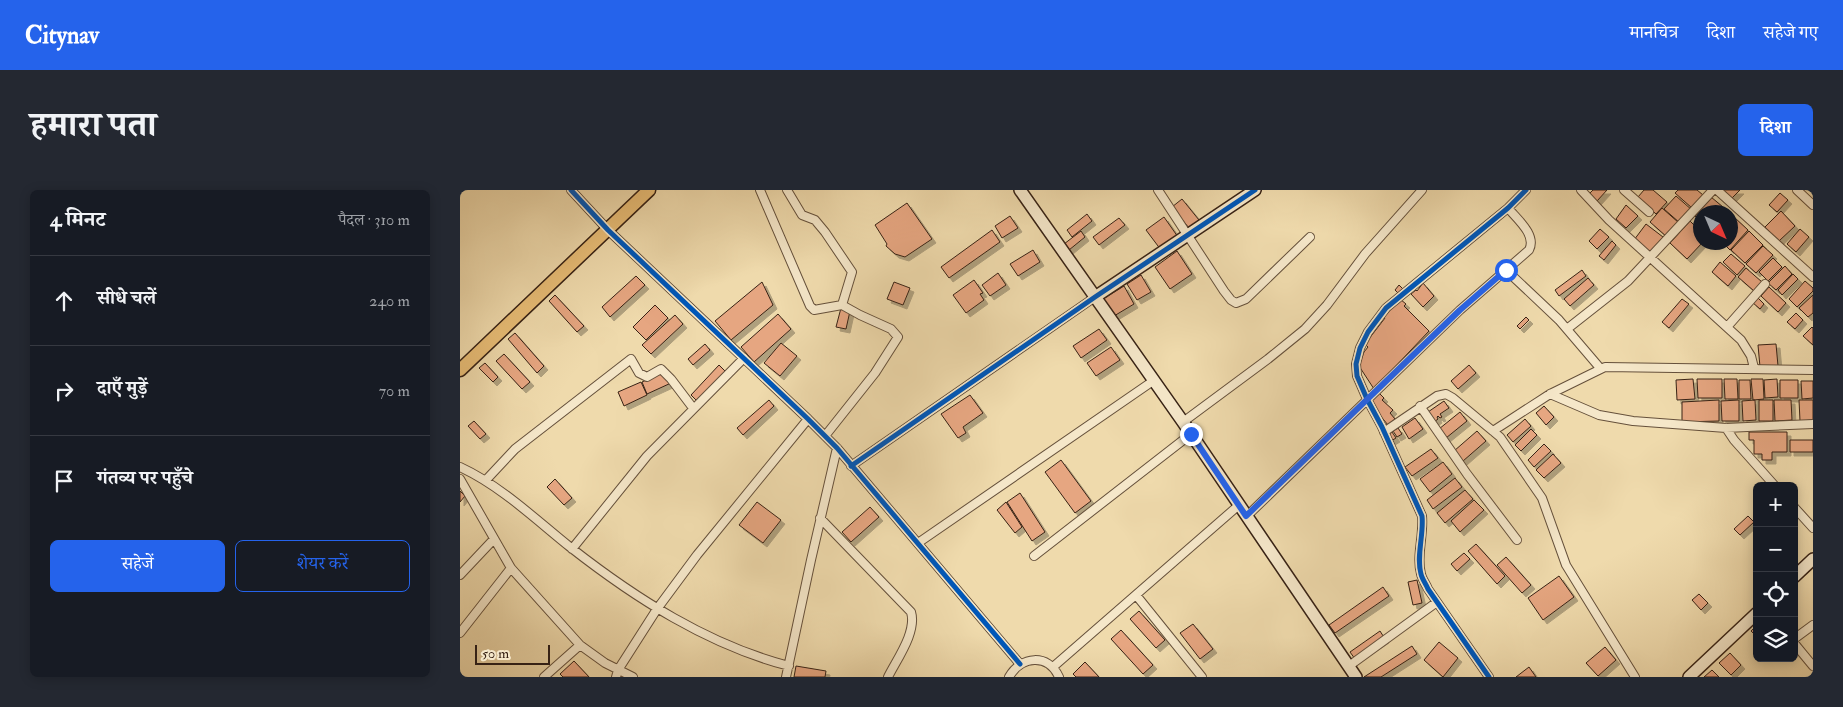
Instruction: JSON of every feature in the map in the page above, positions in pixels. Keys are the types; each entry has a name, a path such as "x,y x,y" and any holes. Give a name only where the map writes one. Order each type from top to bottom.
{"main road":[{"path":"460,370 648,190"},
{"path":"1020,190 1183,422 1356,677"},
{"path":"1095,297 1255,190"},
{"path":"1798,573 1813,559"},
{"path":"1689,677 1753,616"}],"street":[{"path":"571,190 608,230 837,448 1020,664"},
{"path":"760,190 810,306 814,310 842,305 891,329 898,338 875,373 825,436"},
{"path":"787,190 802,215 815,220 852,272 842,305"},
{"path":"1158,190 1224,291 1236,303 1246,299 1310,237"},
{"path":"1183,422 1305,329 1327,305 1365,254 1422,190"},
{"path":"1489,677 1437,602 1421,575 1422,516 1384,432 1366,400 1357,376 1356,364 1360,348 1376,319 1399,296 1508,208 1526,190"},
{"path":"1581,190 1608,220 1747,347 1754,368"},
{"path":"1624,190 1649,212"},
{"path":"1631,197 1637,190"},
{"path":"1567,329 1628,281 1715,190 1813,277"},
{"path":"1797,190 1813,205"},
{"path":"1246,516 1460,310 1529,250 1532,240 1531,236 1508,208"},
{"path":"1506,270 1567,329 1600,368"},
{"path":"1727,327 1765,284"},
{"path":"852,466 1095,297"},
{"path":"572,549 647,456 744,358"},
{"path":"486,480 515,449 631,359 639,373 647,377 661,369 693,408"},
{"path":"1493,431 1550,394 1605,367 1813,370"},
{"path":"918,543 1153,380"},
{"path":"1384,432 1420,406 1437,396 1446,394 1500,437 1542,498 1566,565 1636,677"},
{"path":"1550,394 1599,415 1633,421 1726,428 1813,424"},
{"path":"1420,406 1467,474 1517,540"},
{"path":"617,674 657,609 697,555 808,419"},
{"path":"1726,428 1734,440 1771,482"},
{"path":"1034,556 1191,434"},
{"path":"786,677 837,448"},
{"path":"460,467 486,480 572,549 657,609 757,658 789,666"},
{"path":"460,479 511,568 580,645 617,674 634,677"},
{"path":"1053,668 1239,505"},
{"path":"1798,512 1813,528"},
{"path":"820,518 911,612 913,620 912,630 888,677"},
{"path":"460,575 494,540"},
{"path":"460,633 511,568"},
{"path":"1136,595 1202,677"},
{"path":"1349,666 1437,602"},
{"path":"1798,638 1813,625"},
{"path":"544,677 580,645"},
{"path":"1798,646 1813,666"},
{"path":"1009,677 1020,664 1037,660 1046,662 1059,677"}],"building":[{"path":"1593,190 1607,190 1597,201 1589,194"},
{"path":"1644,190 1653,190 1667,202 1656,214 1638,197"},
{"path":"1678,190 1697,190 1703,195 1692,208 1675,193"},
{"path":"1723,190 1740,190 1732,198"},
{"path":"1780,193 1788,200 1777,212 1769,205"},
{"path":"1676,196 1692,210 1680,223 1664,209"},
{"path":"1711,197 1721,205 1704,205"},
{"path":"1182,199 1199,220 1189,228 1172,207"},
{"path":"907,203 932,239 905,257 895,254 886,246 887,244 875,225"},
{"path":"1626,205 1638,216 1626,228 1616,219"},
{"path":"1662,208 1679,223 1667,237 1650,222"},
{"path":"1781,211 1795,226 1779,241 1765,227"},
{"path":"1087,214 1092,221 1072,237 1067,230"},
{"path":"1010,216 1018,228 1002,238 995,226"},
{"path":"1164,217 1178,237 1161,250 1146,230"},
{"path":"1119,218 1125,225 1099,245 1093,237"},
{"path":"1690,221 1693,224 1693,250 1695,250 1687,259 1670,243"},
{"path":"1738,221 1748,230 1738,241"},
{"path":"1646,224 1663,237 1651,253 1634,240"},
{"path":"1600,229 1609,237 1597,249 1589,241"},
{"path":"1800,229 1809,237 1796,252 1787,244"},
{"path":"992,230 1000,242 949,278 941,267"},
{"path":"1081,231 1085,237 1069,250 1064,244"},
{"path":"1749,231 1763,245 1745,263 1731,250 1738,250 1738,243"},
{"path":"1612,241 1616,245 1604,260 1599,256"},
{"path":"1763,246 1773,255 1756,273 1746,264"},
{"path":"1033,250 1040,262 1018,276 1010,264"},
{"path":"1177,251 1192,274 1170,289 1155,267"},
{"path":"1731,254 1745,266 1737,275 1723,262"},
{"path":"1773,258 1782,267 1768,281 1759,272"},
{"path":"1720,262 1736,276 1728,286 1712,272"},
{"path":"1785,266 1792,274 1776,290 1768,283"},
{"path":"1746,268 1762,282 1754,291 1738,277"},
{"path":"1582,270 1586,276 1559,296 1555,290"},
{"path":"998,273 1006,285 990,296 982,285"},
{"path":"1793,274 1798,279 1782,295 1778,290"},
{"path":"1141,275 1151,292 1137,300 1127,284"},
{"path":"636,276 645,285 610,317 602,307"},
{"path":"1588,278 1594,285 1570,306 1564,299"},
{"path":"974,280 983,293 980,294 984,300 966,313 953,295"},
{"path":"1805,281 1813,288 1813,291 1797,307 1789,299"},
{"path":"762,282 773,305 731,340 715,321"},
{"path":"894,282 910,288 903,305 887,299"},
{"path":"1423,283 1434,296 1423,307 1411,294 1417,291"},
{"path":"1399,285 1403,289 1399,294 1395,290"},
{"path":"1124,286 1134,304 1114,316 1103,299"},
{"path":"1769,287 1786,303 1778,312 1761,296"},
{"path":"555,295 584,326 577,332 549,301"},
{"path":"1813,295 1813,313 1808,317 1799,308"},
{"path":"1757,297 1764,304 1760,309 1752,302"},
{"path":"1400,299 1406,304 1404,306 1429,331 1374,389 1359,366 1368,347 1365,344 1384,317"},
{"path":"1682,299 1689,304 1669,328 1662,322"},
{"path":"655,305 668,318 646,340 633,327"},
{"path":"841,308 850,311 846,329 836,327"},
{"path":"1796,313 1803,320 1795,329 1787,322"},
{"path":"778,314 791,329 754,362 741,347"},
{"path":"675,315 683,324 651,354 642,345"},
{"path":"1526,317 1529,320 1520,329 1517,326"},
{"path":"1813,328 1813,345 1803,336"},
{"path":"1099,329 1107,340 1081,358 1073,346"},
{"path":"515,333 544,366 537,373 508,339"},
{"path":"781,343 797,356 780,376 764,363"},
{"path":"705,344 710,350 693,365 688,359"},
{"path":"1776,344 1778,366 1760,367 1758,345"},
{"path":"1111,347 1120,360 1096,376 1087,363"},
{"path":"504,354 530,382 522,389 496,361"},
{"path":"485,363 498,377 493,382 479,368"},
{"path":"719,365 725,371 697,401 691,395"},
{"path":"1469,365 1476,373 1458,389 1451,381"},
{"path":"666,371 671,383 647,394 642,382"},
{"path":"1693,379 1695,399 1677,400 1676,380"},
{"path":"1697,379 1722,379 1722,398 1698,398"},
{"path":"1724,379 1737,379 1738,399 1725,399"},
{"path":"1751,379 1763,379 1764,399 1753,400"},
{"path":"1777,379 1778,397 1765,398 1764,380"},
{"path":"1739,380 1750,380 1751,399 1739,399"},
{"path":"1780,380 1798,380 1798,398 1780,398"},
{"path":"1801,381 1813,381 1813,398 1802,399"},
{"path":"641,382 647,395 624,406 618,392"},
{"path":"1379,393 1384,398 1382,400 1393,410 1390,413 1395,419 1388,425 1369,402"},
{"path":"970,395 983,413 963,427 966,433 958,438 941,414"},
{"path":"769,400 774,406 743,435 737,428"},
{"path":"1719,400 1719,421 1682,422 1682,402"},
{"path":"1739,400 1739,421 1722,421 1721,401"},
{"path":"1755,400 1756,420 1743,421 1742,401"},
{"path":"1759,400 1773,400 1773,421 1759,421"},
{"path":"1774,400 1791,400 1792,420 1775,421"},
{"path":"1799,400 1813,400 1813,420 1800,421"},
{"path":"1444,401 1449,408 1440,414 1442,417 1438,416 1438,419 1434,422 1428,412"},
{"path":"1544,406 1554,417 1546,425 1536,413"},
{"path":"1460,412 1467,421 1446,438 1439,429"},
{"path":"1415,418 1423,429 1409,439 1402,427"},
{"path":"1525,419 1531,426 1513,442 1507,435"},
{"path":"474,421 486,434 480,439 468,426"},
{"path":"1398,428 1402,434 1397,437 1393,431"},
{"path":"1531,429 1537,435 1521,451 1515,445"},
{"path":"1477,431 1486,441 1463,461 1454,451"},
{"path":"1392,432 1396,438 1391,441 1387,435"},
{"path":"1749,432 1787,432 1787,452 1772,452 1772,460 1762,460 1762,454 1754,454 1754,440 1749,440"},
{"path":"1790,440 1813,440 1813,452 1790,452"},
{"path":"1544,444 1551,451 1534,467 1528,460"},
{"path":"1431,449 1438,458 1412,476 1405,467"},
{"path":"1553,454 1561,463 1544,478 1536,470"},
{"path":"1061,460 1091,501 1075,513 1045,472"},
{"path":"1443,462 1452,474 1430,492 1420,479"},
{"path":"1455,478 1462,487 1433,509 1427,500"},
{"path":"555,479 572,498 564,505 547,487"},
{"path":"1465,490 1473,499 1445,523 1437,513"},
{"path":"460,491 465,496 460,502"},
{"path":"1020,493 1045,532 1032,541 1007,502"},
{"path":"1474,500 1484,510 1460,532 1451,521"},
{"path":"757,502 781,520 763,543 739,525"},
{"path":"1006,502 1022,527 1015,533 997,510"},
{"path":"870,507 879,517 851,542 842,532"},
{"path":"1748,516 1753,521 1740,535 1734,529"},
{"path":"1476,544 1505,576 1497,584 1468,551"},
{"path":"1464,553 1470,559 1457,571 1451,564"},
{"path":"1506,557 1531,585 1522,593 1497,565"},
{"path":"1559,576 1574,597 1543,620 1528,598"},
{"path":"1417,580 1422,603 1413,605 1408,582"},
{"path":"1383,587 1389,596 1335,633 1329,625"},
{"path":"1699,594 1708,603 1701,610 1692,600"},
{"path":"1139,611 1165,640 1156,648 1130,619"},
{"path":"1193,624 1213,649 1200,659 1180,633"},
{"path":"1121,630 1153,665 1143,674 1111,639"},
{"path":"1380,631 1385,639 1355,659 1350,652"},
{"path":"1439,642 1458,658 1443,677 1424,660"},
{"path":"1412,646 1417,654 1381,677 1364,677"},
{"path":"1605,647 1616,660 1598,676 1586,663"},
{"path":"1730,653 1741,665 1731,675 1719,663"},
{"path":"574,661 589,677 563,677 560,674"},
{"path":"1085,662 1099,677 1076,677 1073,674"},
{"path":"796,666 826,671 825,677 794,677"},
{"path":"1529,667 1536,677 1516,677"},
{"path":"1712,670 1719,677 1704,677"}],"cycle path":[{"path":"571,190 608,230 837,448 1020,664"},
{"path":"851,466 1095,297 1255,190"},
{"path":"1489,677 1422,578 1419,560 1422,516 1357,376 1356,364 1360,348 1368,332 1386,308 1508,208 1526,190"}],"route":[{"path":"1191,434 1246,516 1460,310 1506,270"}]}
